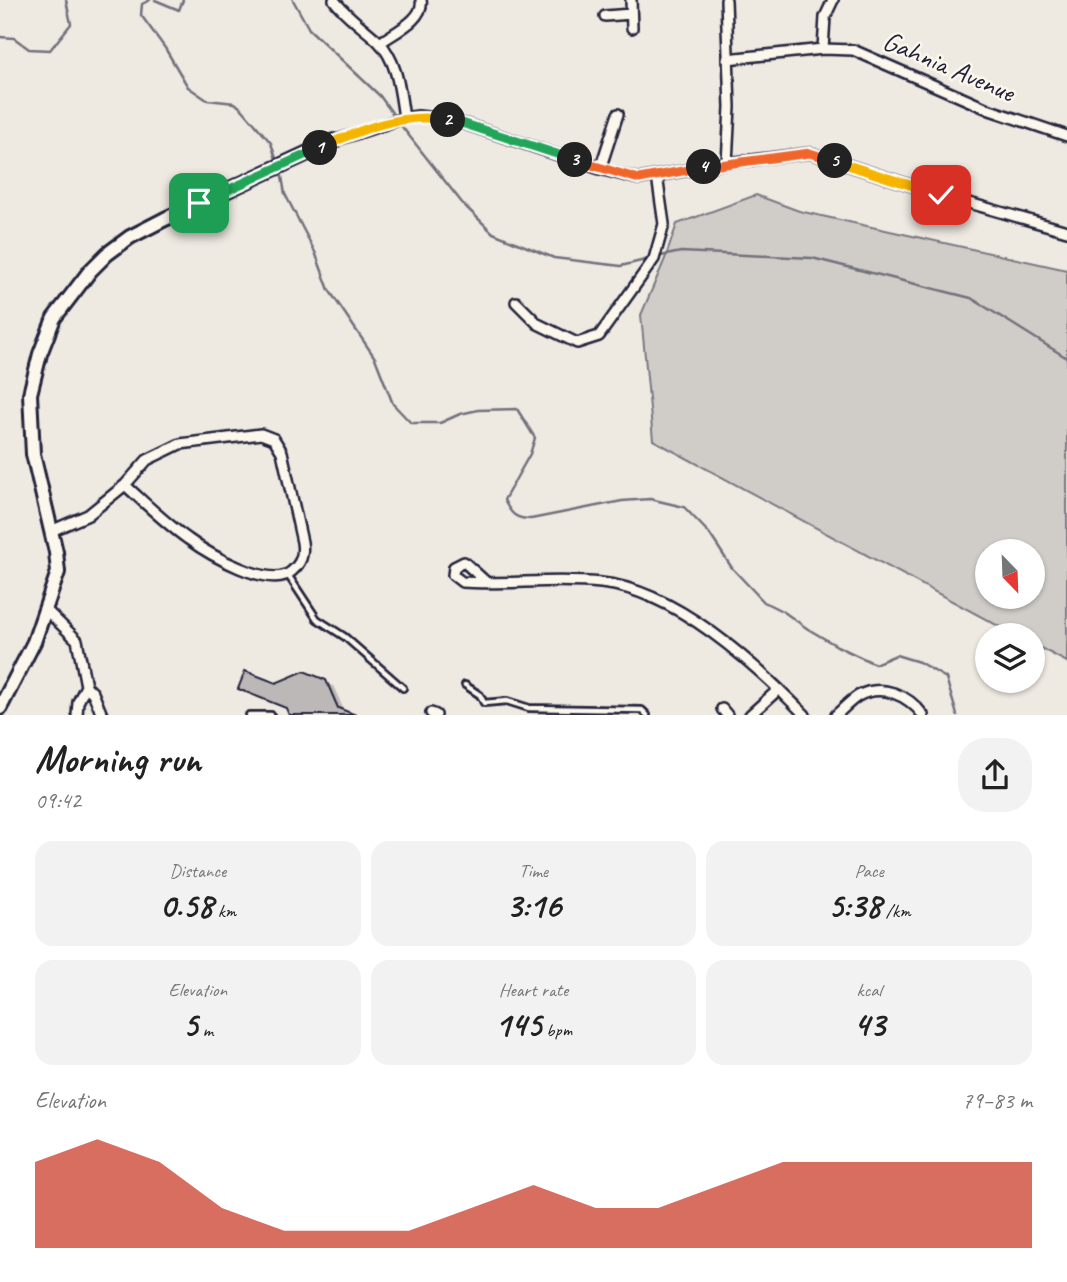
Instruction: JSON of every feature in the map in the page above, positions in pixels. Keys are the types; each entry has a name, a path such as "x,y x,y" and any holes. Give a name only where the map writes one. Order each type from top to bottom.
{"street":[{"path":"334,0 380,43 395,69 404,118"},
{"path":"380,43 418,15 422,7 421,0"},
{"path":"631,0 632,28"},
{"path":"726,0 730,107 727,163"},
{"path":"823,49 825,18 833,0"},
{"path":"605,16 631,14"},
{"name":"Gahnia Avenue","path":"727,59 823,49 853,50 990,110 1067,136"},
{"path":"600,169 618,114"},
{"path":"0,708 34,642 58,572 56,552 33,454 30,394 40,354 54,318 90,271 130,237 251,178 334,141 418,116 465,124 600,169 639,179 727,163 810,153 941,195 1067,231"},
{"path":"516,302 538,324 577,343 599,336 654,259 664,224 657,176"},
{"path":"51,531 89,515 125,485 147,460 180,443 261,434 268,435 280,446 282,452 302,542 300,562 288,575 269,578 242,568 189,540 125,485"},
{"path":"486,582 602,583 653,597 680,611 752,664 805,715"},
{"path":"46,610 77,640 86,686 93,693 102,715"},
{"path":"77,715 78,702 86,686"},
{"path":"750,715 779,689"},
{"path":"836,715 858,696 874,691 905,697 923,715"}],"lane":[{"path":"288,575 317,619 345,637 403,688"},
{"path":"465,685 480,695 484,703 508,701 529,708 642,710 647,715"},
{"path":"529,708 529,715"},
{"path":"249,715 271,715"}],"shaded area":[{"path":"756,195 799,211 1067,270 1067,662 1045,650 1045,623 993,623 653,440 641,315 677,224"}],"building":[{"path":"245,671 276,683 304,671 326,680 338,708 356,715 289,715 286,708 238,689"}],"waterway":[{"path":"0,37 14,38 29,49 50,50 71,24 66,0"},
{"path":"150,0 142,4 141,15 188,87 207,100 235,103 271,143 277,162"},
{"path":"155,0 179,10 183,0"},
{"path":"293,0 309,29 380,96 395,117"},
{"path":"399,123 463,204 493,233 554,258 621,266 649,259"},
{"path":"281,171 285,194 315,252 329,290 375,358 393,404 411,423 440,423 478,410 517,409 535,438 530,454 504,500 514,515 531,519 622,501 650,499 684,507 709,533 732,568 764,602 837,646 875,664 896,655 919,662 946,678 957,715"},
{"path":"656,257 681,252 812,258 971,298 1067,358"}],"route":[{"path":"199,203 334,141 373,127 418,116 465,124 600,169 639,179 727,163 810,153 941,195"}]}
